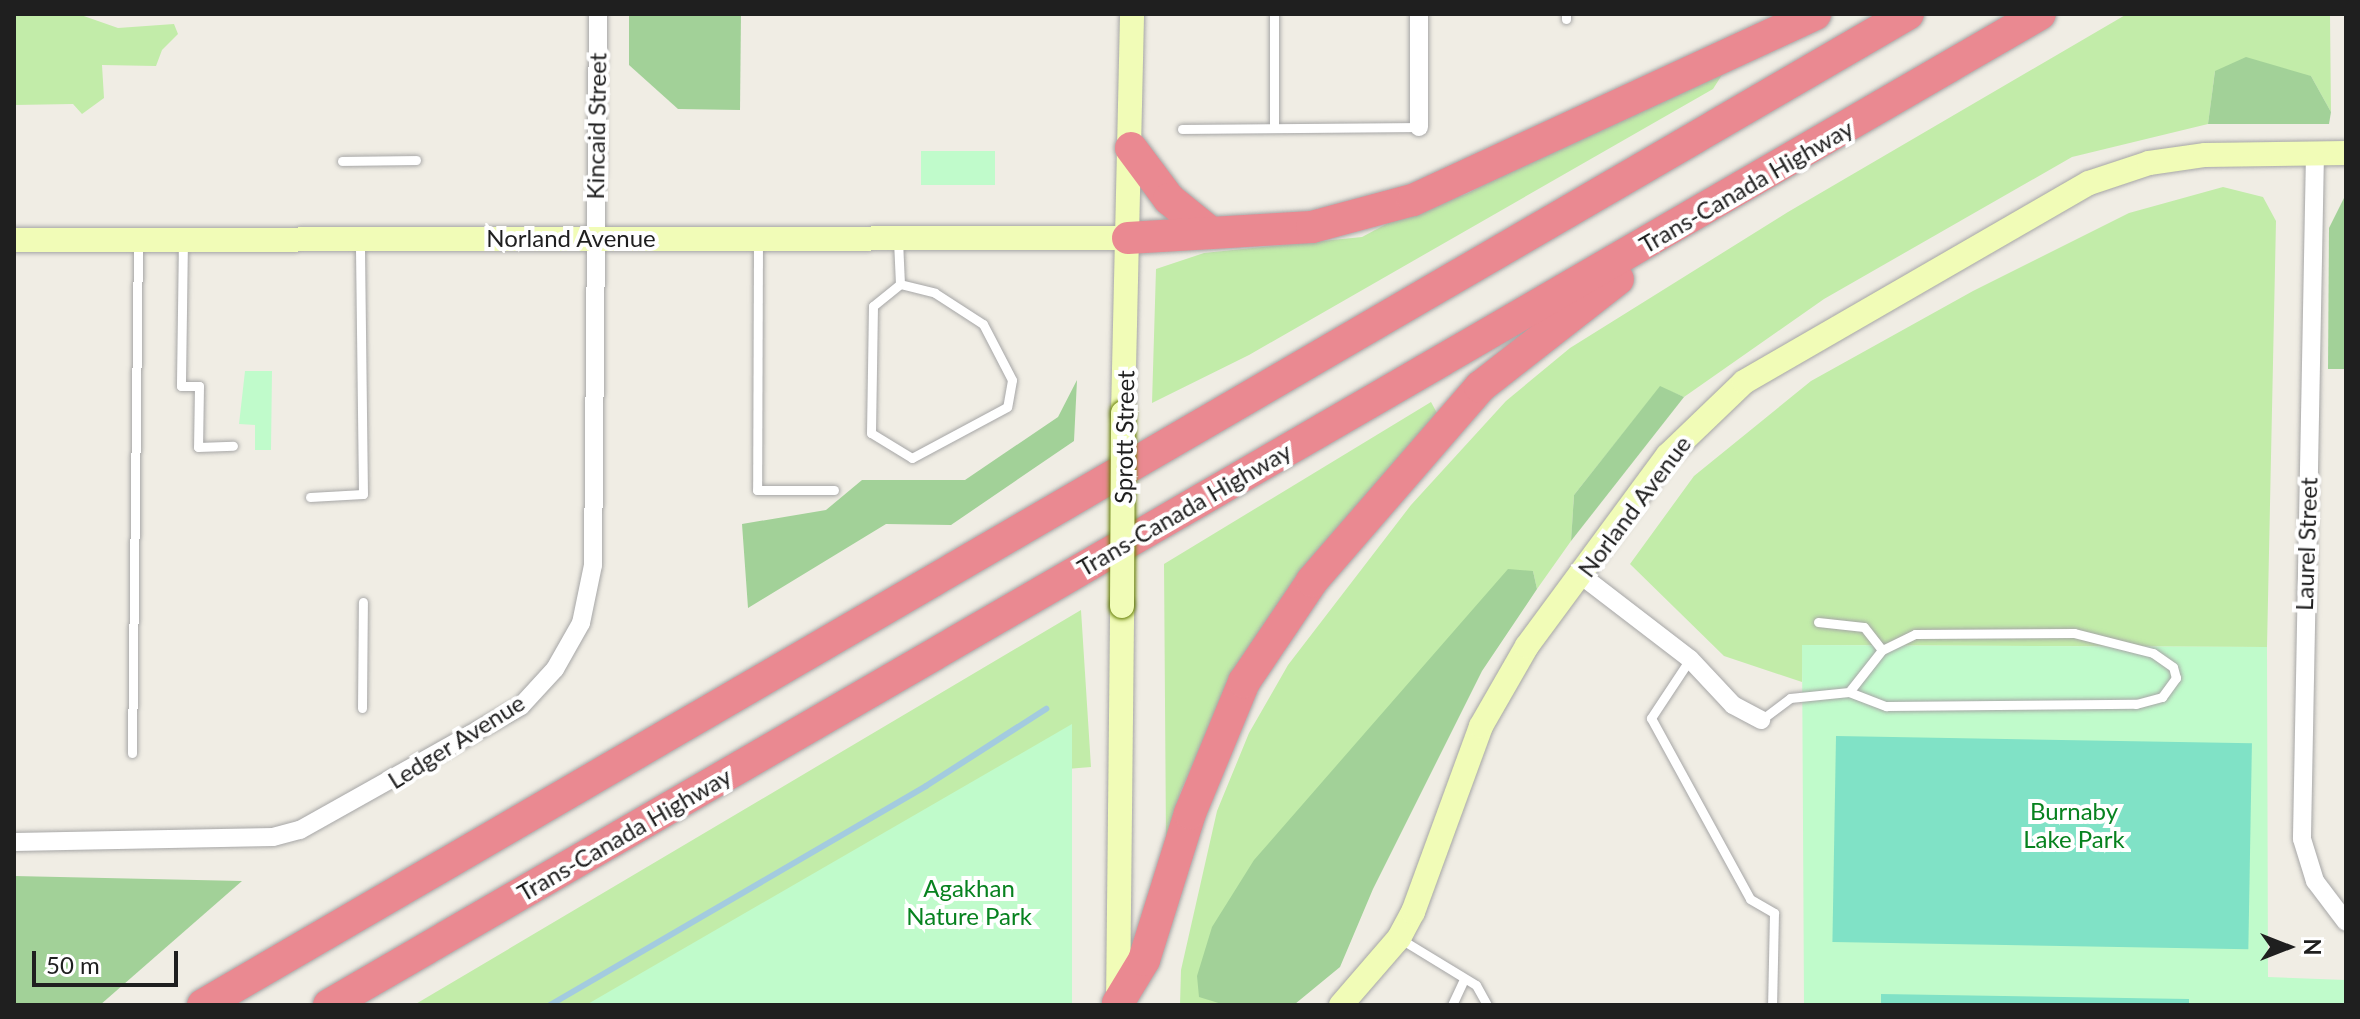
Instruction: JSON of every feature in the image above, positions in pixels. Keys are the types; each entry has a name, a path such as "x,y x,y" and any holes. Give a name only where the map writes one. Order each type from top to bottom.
{"highway":[{"path":"1128,238 1312,227 1413,200 1815,14"},
{"path":"203,1005 1908,14"},
{"name":"Trans-Canada Highway","path":"329,1005 1676,228 2040,14"},
{"path":"1131,148 1169,199 1211,233"},
{"path":"1118,1004 1144,960 1190,813 1244,682 1312,581 1480,387 1676,228"}],"main road":[{"name":"Sprott Street","path":"1118,1004 1123,413 1132,14"},
{"name":"Norland Avenue","path":"1341,1005 1399,938 1425,884 1481,726 1527,646 1582,576 1668,455 1744,382 2057,197 2163,161 2346,153"},
{"name":"Norland Avenue","path":"14,240 1128,238"}],"street":[{"name":"Kincaid Street","path":"595,238 598,14"},
{"path":"1419,14 1419,127"},
{"name":"Laurel Street","path":"2315,153 2302,839 2315,881 2346,922"},
{"name":"Ledger Avenue","path":"14,842 273,837 300,830 521,706 540,688 581,623 593,565 595,238"},
{"path":"1582,576 1690,659 1733,705 1761,720"}],"lane":[{"path":"1274,14 1274,128"},
{"path":"1182,129 1419,127"},
{"path":"342,161 416,160"},
{"path":"898,237 900,284"},
{"path":"310,497 363,494 360,238"},
{"path":"758,238 757,490 834,490"},
{"path":"132,753 138,239"},
{"path":"183,239 181,386 199,386 198,447 233,446"},
{"path":"900,284 935,293 983,324 1012,380 1007,407 912,458 871,433 873,306 900,284"},
{"path":"362,708 363,602"},
{"path":"1818,622 1864,627 1882,650"},
{"path":"1761,720 1790,698 1849,692 1886,706 2136,704 2162,697 2176,678 2173,667 2153,653 2074,633 1915,634 1882,650 1849,692"},
{"path":"1690,659 1651,718 1750,899 1774,913 1772,1005"},
{"path":"1399,938 1476,985 1487,1005"},
{"path":"1452,1005 1464,979"}],"green space":[{"path":"14,14 78,14 118,28 174,24 178,34 162,50 156,66 102,65 104,98 82,114 73,104 14,105"},
{"path":"629,14 741,14 740,110 678,109 629,65"},
{"path":"2127,14 2330,14 2331,112 2311,76 2215,71 2208,124 2072,157 1824,299 1684,397 1660,387 1574,495 1571,541 1537,589 1533,571 1221,1005 1180,1005 1181,970 1217,811 1249,733 1288,665 1411,505 1506,401 1570,348 1788,212"},
{"path":"2246,57 2311,76 2331,112 2329,124 2208,124 2215,71"},
{"path":"1732,59 1713,89 1249,355 1152,403 1156,269 1204,253 1362,237 1407,213 1466,194"},
{"path":"921,151 995,151 995,185 921,185"},
{"path":"2223,187 2263,197 2276,221 2267,647 1803,645 1802,682 1724,656 1630,564 1694,476 1811,381 1973,291 2129,213"},
{"path":"2346,194 2346,369 2328,369 2329,228"},
{"path":"245,371 272,371 271,450 255,450 255,425 239,424"},
{"path":"1077,380 1074,441 951,525 886,524 748,608 742,524 826,510 862,480 965,480 1058,417"},
{"path":"1660,386 1684,397 1571,541 1574,495"},
{"path":"1431,402 1437,413 1237,667 1181,791 1166,840 1164,564"},
{"path":"1508,569 1533,571 1537,589 1482,671 1373,889 1340,967 1295,1004 1225,1005 1199,997 1197,976 1212,927 1254,860"},
{"path":"1081,610 1091,767 1018,773 941,1005 414,1005"},
{"name":"Burnaby Lake Park","path":"1802,645 2267,647 2268,977 2346,980 2346,1005 1804,1005"},
{"name":"Agakhan Nature Park","path":"1072,724 1072,1005 586,1005"},
{"path":"1836,736 2252,743 2248,949 1832,942"},
{"path":"14,876 242,881 100,1005 14,1005"},
{"path":"1881,994 2189,999 2189,1005 1881,1005"}],"waterway":[{"path":"550,1005 926,786 1046,709"}]}
